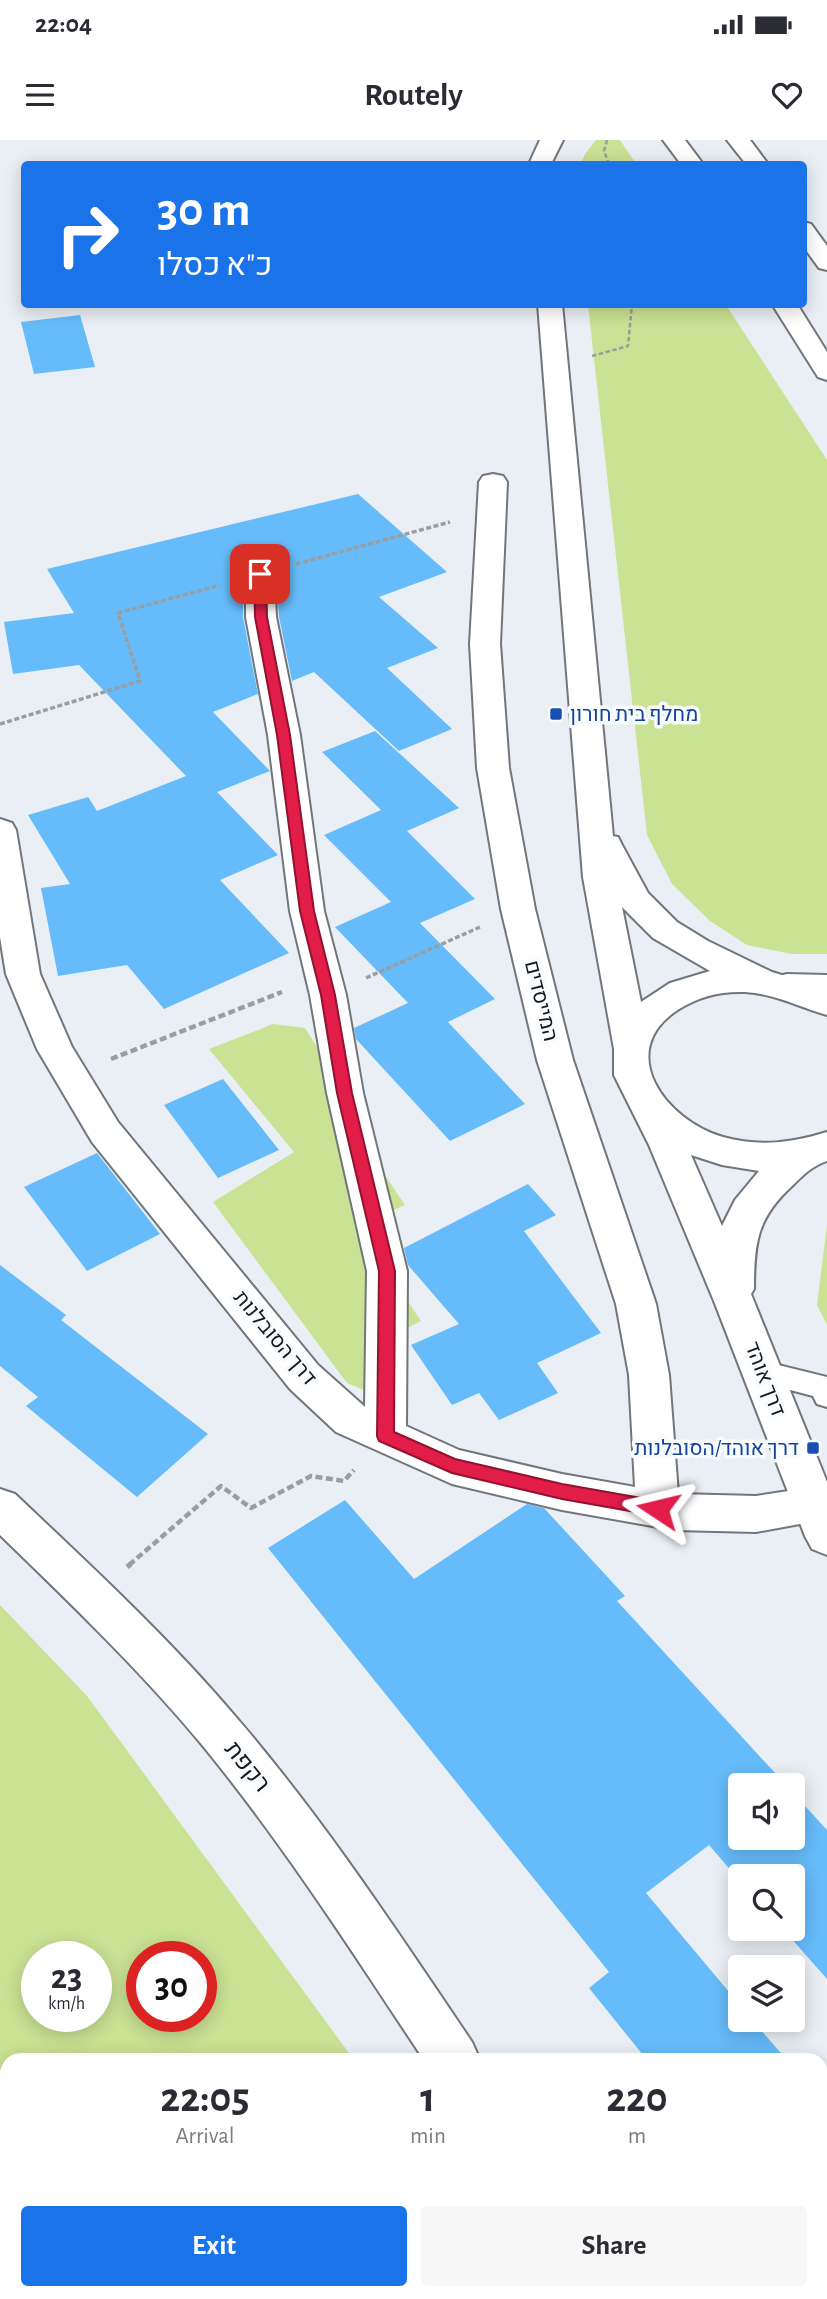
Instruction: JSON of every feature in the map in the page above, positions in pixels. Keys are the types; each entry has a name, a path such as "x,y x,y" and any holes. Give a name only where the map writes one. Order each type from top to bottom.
{"main road":[{"path":"541,161 552,140"},
{"path":"674,140 690,161"},
{"path":"738,140 755,161"},
{"path":"807,235 827,263"},
{"name":"דרך אוהד","path":"550,308 596,825 607,923 632,1049 631,1063 637,1087 668,1145 734,1301 821,1520"},
{"path":"787,308 827,372"},
{"name":"המייסדים","path":"493,482 485,644 493,768 518,909 555,1060 636,1304 649,1375 658,1509"},
{"path":"260,574 261,617 284,735 307,911 328,995 345,1093 387,1271 385,1436"},
{"path":"596,825 624,883 642,910 668,931 704,952 827,1003"},
{"name":"דרך הסובלנות","path":"0,830 4,883 23,974 55,1049 105,1132 304,1377 351,1420 452,1466 562,1492 675,1512 757,1514 821,1520"},
{"path":"632,1049 637,1032 645,1020 671,998 689,989 717,982 827,987"},
{"path":"647,1106 676,1132 716,1150 756,1157 780,1157 816,1149"},
{"path":"734,1301 733,1254 741,1224 755,1198 816,1149"},
{"name":"רקפת","path":"0,1507 146,1650 219,1731 296,1827 449,2053"}],"lane":[{"path":"762,1372 823,1387 827,1396"}],"path":[{"path":"607,140 604,151 608,161"},
{"path":"555,365 628,346 632,308"},
{"path":"92,1596 221,1486 251,1508 311,1476 344,1481 385,1436"}],"green space":[{"path":"596,140 620,140 634,161 582,161"},
{"path":"588,308 728,308 827,460 827,954 792,954 747,945 710,921 672,884 647,835"},
{"path":"273,1024 305,1028 345,1093 352,1126 405,1205 358,1226 421,1321 378,1343 385,1399 347,1383 213,1202 294,1152 209,1049"},
{"path":"827,1225 827,1325 817,1305"},
{"path":"0,1605 87,1696 349,2053 0,2053"}],"building":[{"path":"80,315 95,367 34,374 21,322"},
{"path":"358,494 447,572 379,597 438,648 387,668 452,729 399,751 314,672 292,681 279,617 276,573 271,565 261,562 249,565 243,574 243,617 258,694 213,712 270,771 217,792 278,855 220,880 289,953 164,1009 127,965 58,976 41,888 70,884 28,815 88,797 97,811 186,776 79,665 13,674 4,622 74,613 47,569"},
{"path":"375,731 459,808 407,831 475,899 420,923 495,999 448,1022 525,1104 450,1141 356,1039 354,1028 408,1003 335,927 391,902 324,835 381,810 322,752"},
{"path":"223,1079 279,1150 218,1178 164,1105"},
{"path":"97,1153 160,1234 87,1271 24,1187"},
{"path":"528,1184 556,1215 524,1231 601,1333 537,1363 558,1393 499,1420 479,1393 452,1405 411,1345 459,1324 408,1265 404,1248"},
{"path":"0,1265 66,1315 61,1320 208,1434 137,1497 26,1406 38,1397 0,1366"},
{"path":"345,1500 414,1579 527,1504 544,1508 625,1596 617,1601 775,1773 728,1773 728,1850 805,1850 805,1806 827,1830 827,1979 793,1941 805,1941 805,1864 728,1864 728,1867 709,1845 646,1893 728,1991 728,2032 762,2032 781,2053 641,2053 589,1988 609,1972 268,1548"}],"place":[{"name":"מחלף בית חורון","path":"556,714"},
{"name":"דרך אוהד/הסובלנות","path":"813,1448"}],"route":[{"path":"260,574 261,617 284,735 307,911 328,995 345,1093 387,1271 385,1436 452,1466 562,1492 658,1509"}]}
